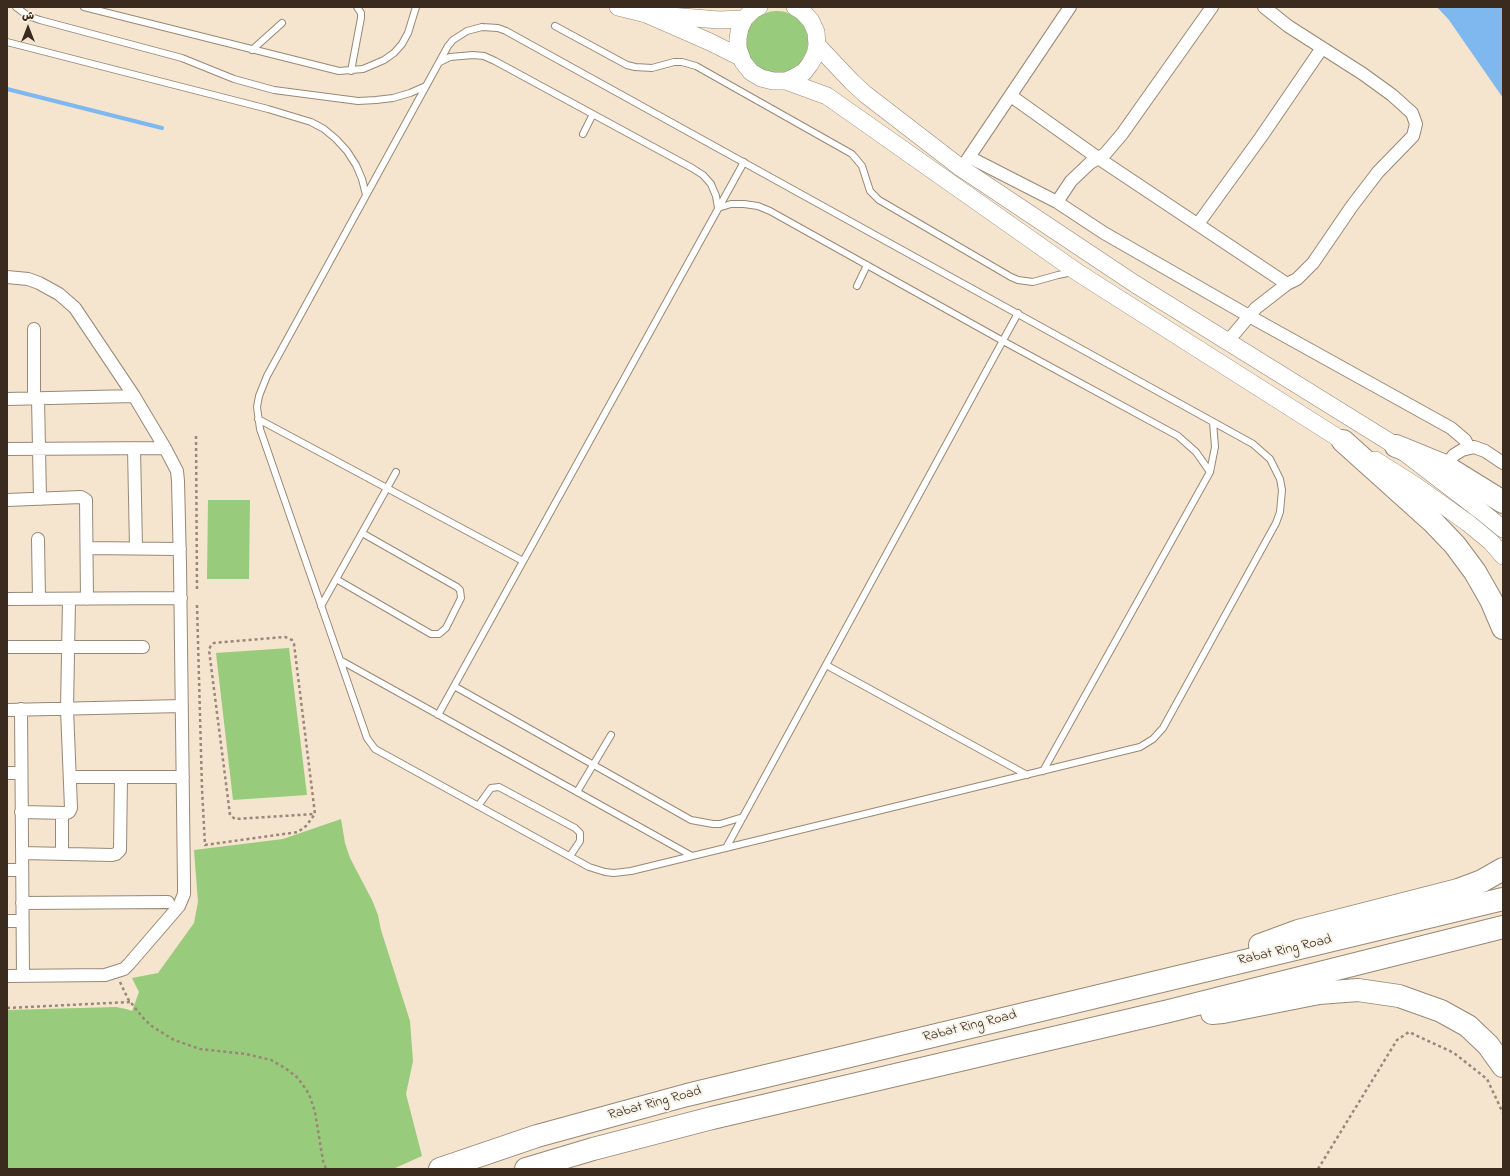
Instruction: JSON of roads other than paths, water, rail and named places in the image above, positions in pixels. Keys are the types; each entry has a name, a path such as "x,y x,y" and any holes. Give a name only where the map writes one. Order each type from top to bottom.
{"highway":[{"path":"1343,441 1432,521 1455,545 1475,572 1491,600 1503,628"},
{"path":"1396,446 1445,466 1503,502"},
{"path":"1212,968 1248,949 1298,931 1458,890 1482,881 1503,869"},
{"name":"Rabat Ring Road","path":"440,1169 537,1136 687,1095 1503,899"},
{"name":"Rabat Ring Road","path":"526,1169 593,1149 712,1118 1169,1011 1503,927"},
{"path":"1169,1011 1190,1014 1223,1012 1319,993 1358,990 1399,996 1441,1011 1468,1026 1488,1045 1503,1066"}],"main road":[{"path":"618,7 646,14 719,20 744,19"},
{"path":"759,7 753,10 744,19 740,28 738,48 740,57 751,72 761,78 773,81 786,81 795,78 804,72 815,55 817,45 816,32 811,20 802,11 795,7"},
{"path":"646,14 740,57"},
{"path":"817,45 865,94 1135,284 1396,446 1503,529"},
{"path":"786,81 827,96 1077,272 1416,486 1468,523 1491,542 1503,556"}],"street":[{"path":"1070,7 965,163 1057,202 1104,233 1249,316 1451,428 1464,440 1469,448"},
{"path":"1057,202 1071,181 1090,163 1105,154 1122,134 1212,7"},
{"path":"1228,341 1256,308 1287,284 1297,279 1313,263 1352,206 1378,172 1413,136 1416,124 1412,113 1392,95 1288,26 1264,7"},
{"path":"1198,224 1261,137 1322,48"},
{"path":"1010,96 1098,158 1287,284"},
{"path":"7,277 28,278 39,283 59,294 75,308 134,396 165,448 178,476 181,598 184,885 181,902 176,909 129,964 117,972 105,975 7,976"},
{"path":"34,328 40,499"},
{"path":"7,399 134,396"},
{"path":"1445,466 1454,455 1474,447 1503,463"},
{"path":"134,448 136,548"},
{"path":"7,449 165,448"},
{"path":"7,500 84,498 86,502 88,548 87,599"},
{"path":"38,539 39,599"},
{"path":"88,548 180,549"},
{"path":"7,599 181,598"},
{"path":"22,812 62,813 69,812 71,808 67,708 69,599"},
{"path":"7,647 143,647"},
{"path":"7,710 182,706"},
{"path":"21,709 22,976"},
{"path":"7,773 21,773"},
{"path":"70,777 183,776"},
{"path":"22,853 112,855 118,852 120,850 121,777"},
{"path":"62,813 62,854"},
{"path":"7,870 22,870"},
{"path":"22,903 168,902"},
{"path":"7,921 22,921"}],"lane":[{"path":"16,7 28,16 40,20 182,58 234,79 274,90 358,101 393,98 426,86"},
{"path":"84,7 97,8 252,50 339,71 362,69 374,65 394,53 402,44 408,33 413,21 416,7"},
{"path":"351,71 361,18 357,7"},
{"path":"252,50 282,23"},
{"path":"555,26 627,65 652,68 674,62 682,62 696,66 852,154 862,166 870,191 879,200 1011,277 1018,280 1033,282 1058,275 1077,272"},
{"path":"474,28 498,28 1018,313 1262,450 1276,468 1280,479 1282,490 1280,512 1276,523 1159,734 1153,740 1140,747 622,873 597,870 375,749 367,738 260,429 258,419 258,402 262,386 440,62 448,46 453,40 463,33 474,28"},
{"path":"7,42 268,109 311,122 328,132 347,151 360,174 366,195"},
{"path":"440,62 450,57 473,54 484,56 495,61 703,175 711,184 716,196 718,208"},
{"path":"583,134 593,114"},
{"path":"438,715 744,162"},
{"path":"718,208 731,204 744,204 758,206 770,211 1003,341 1178,436 1196,452 1210,472"},
{"path":"857,286 867,265"},
{"path":"726,848 1018,313"},
{"path":"258,419 523,561"},
{"path":"1043,771 1210,472 1215,447 1213,422"},
{"path":"321,606 396,472"},
{"path":"336,579 431,634 439,634 446,628 461,598 460,590 457,586 362,533"},
{"path":"340,660 692,856"},
{"path":"826,665 1027,775"},
{"path":"454,686 692,820 720,824 742,817"},
{"path":"577,792 611,735"},
{"path":"478,806 491,788 499,787 575,828 580,833 580,841 570,856"}],"water":[{"path":"1437,7 1503,7 1503,98 1449,20"}],"waterway":[{"path":"7,89 162,128"}]}
